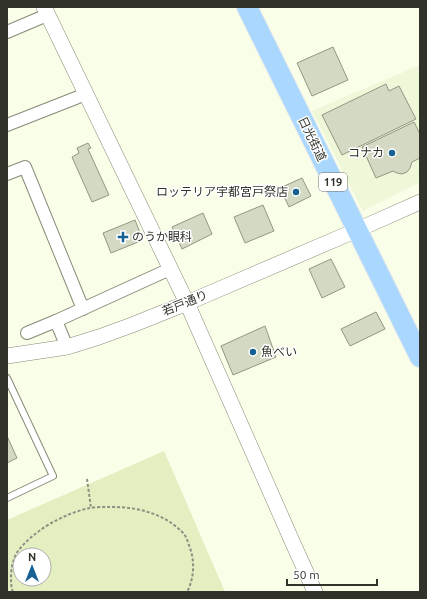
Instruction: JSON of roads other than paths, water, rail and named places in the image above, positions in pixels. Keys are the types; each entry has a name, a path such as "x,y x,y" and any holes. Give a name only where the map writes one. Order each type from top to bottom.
{"highway":[{"name":"日光街道","path":"247,7 420,357"}],"street":[{"path":"7,32 45,11 187,303 315,592"},
{"path":"7,125 86,94"},
{"path":"7,174 24,167 83,309"},
{"name":"若戸通り","path":"7,356 67,347 99,337 187,303 420,202"},
{"path":"27,333 83,309 170,268"},
{"path":"56,321 67,347"}],"lane":[{"path":"7,378 53,476 7,498"}],"place":[{"name":"コナカ","path":"392,153"},
{"name":"ロッテリア宇都宮戸祭店","path":"296,192"},
{"name":"のうか眼科","path":"123,237"},
{"name":"魚べい","path":"253,352"}]}
